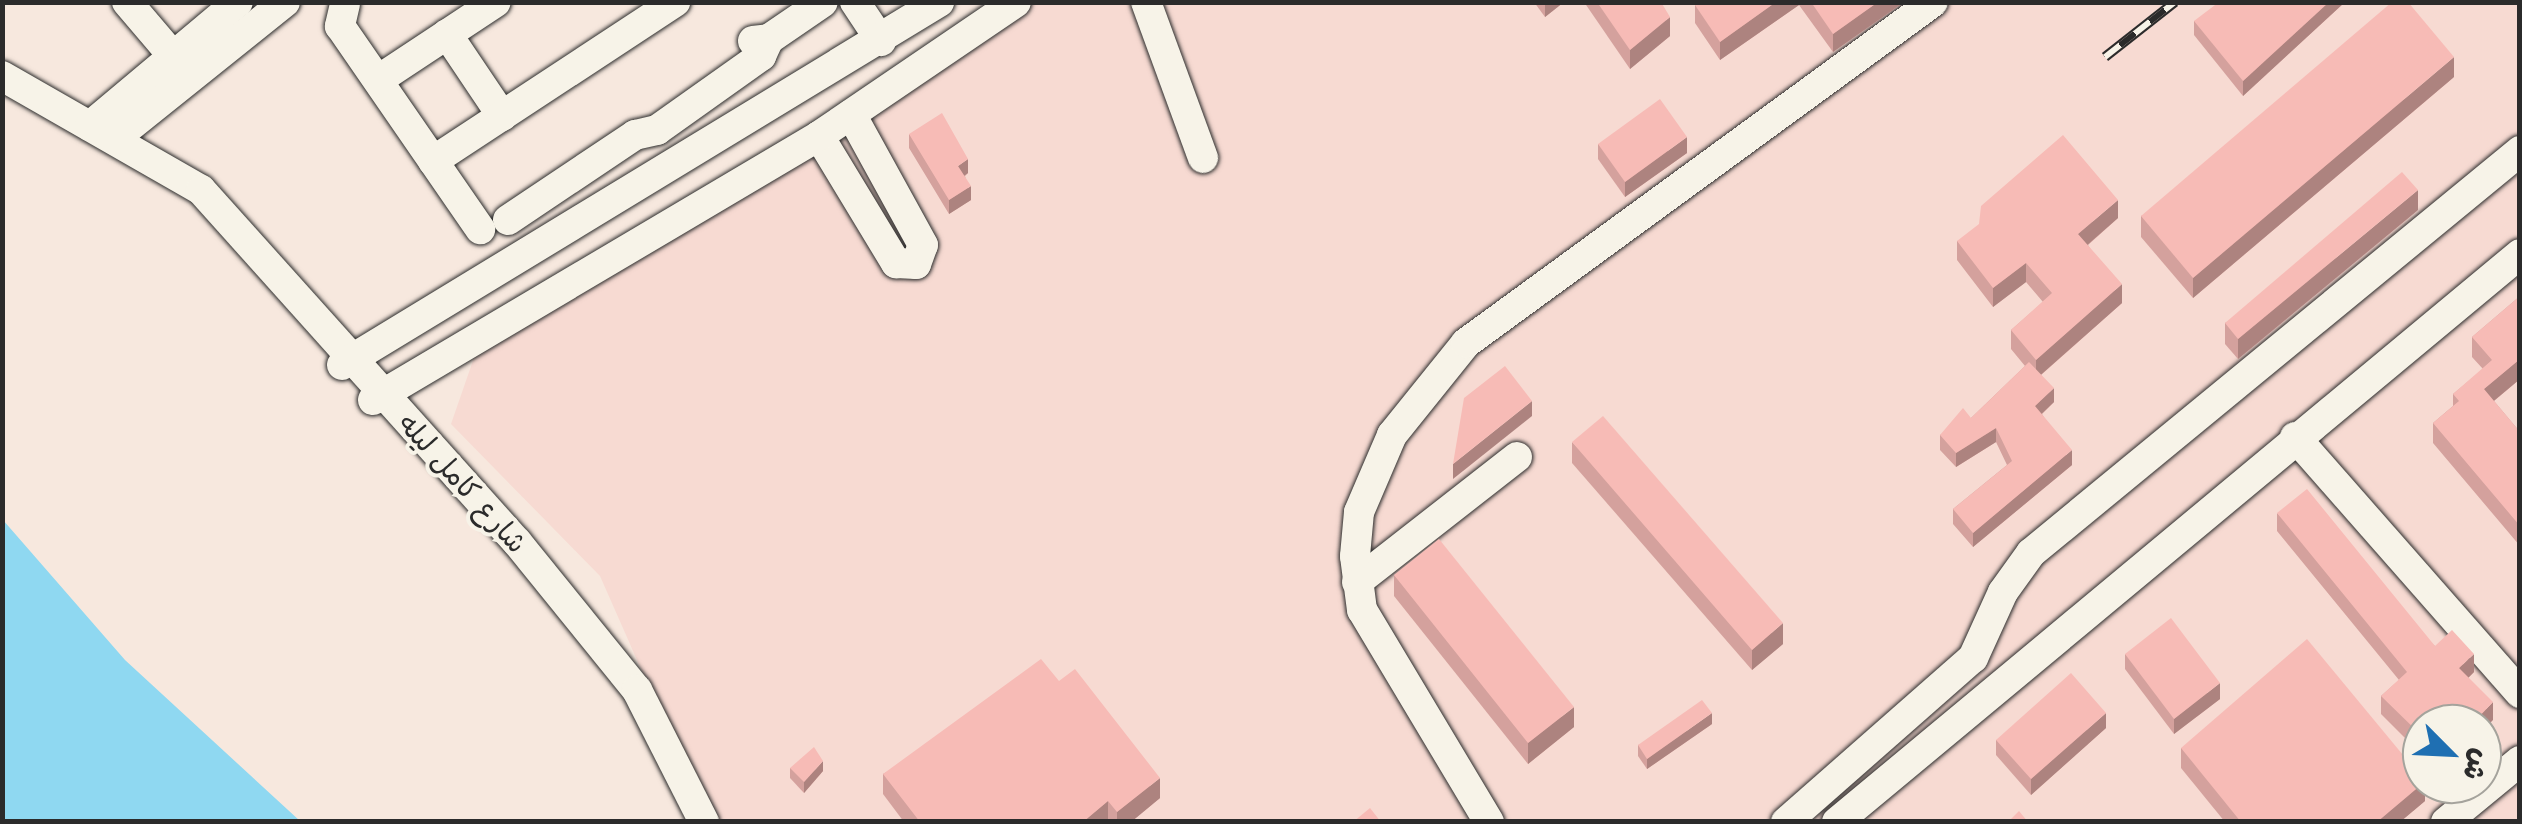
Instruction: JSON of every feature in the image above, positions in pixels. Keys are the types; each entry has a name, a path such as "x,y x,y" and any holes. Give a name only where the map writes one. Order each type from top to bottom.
{"street":[{"path":"127,2 183,88"},
{"path":"102,132 168,60 238,2"},
{"path":"102,132 183,88 285,2"},
{"path":"362,2 353,8 345,3 340,26 432,161 494,225 635,134 657,130 761,56 768,39 823,2"},
{"path":"378,80 496,2"},
{"path":"432,161 676,2"},
{"path":"855,2 880,94"},
{"path":"348,361 870,48 939,2"},
{"path":"951,2 970,34"},
{"path":"378,397 819,136 1016,2"},
{"path":"1146,2 1202,158"},
{"path":"1489,822 1370,630 1357,582 1356,534 1366,491 1392,435 1438,370 1498,318 1933,2"},
{"path":"448,34 502,116"},
{"name":"شارع كامل ليله","path":"2,76 201,190 636,690 691,818"},
{"path":"819,136 896,263 916,264 923,245 851,114"},
{"path":"1786,822 1974,658 2002,592 2031,552 2520,151"},
{"path":"1838,822 2520,254"},
{"path":"2296,437 2520,693"},
{"path":"1357,582 1517,457"},
{"path":"2446,822 2520,761"}],"shaded area":[{"path":"1005,3 2519,3 2519,821 708,821 600,576 451,424 477,349"}],"water":[{"path":"3,520 125,660 300,821 3,821"}],"building":[{"path":"1597,2 1661,2 1670,17 1630,50"},
{"path":"1776,2 1720,42 1695,5"},
{"path":"1811,2 1878,2 1833,34"},
{"path":"2219,2 2329,2 2243,81 2194,21"},
{"path":"2392,2 2408,2 2454,57 2193,278 2141,216"},
{"path":"1660,99 1687,137 1625,182 1598,144"},
{"path":"942,113 968,159 958,166 971,186 949,200 909,134"},
{"path":"2063,135 2118,200 2078,234 2122,284 2036,360 2011,330 2052,293 2026,263 1993,288 1957,241 1979,224 1981,206"},
{"path":"2402,172 2418,190 2238,339 2225,323"},
{"path":"2520,296 2520,359 2484,389 2520,432 2520,526 2433,423 2459,401 2453,394 2492,360 2472,337"},
{"path":"2029,362 2054,388 2035,406 2072,450 1973,533 1953,509 2012,461 1996,428 1956,453 1940,435 1963,408 1971,418"},
{"path":"1505,366 1532,401 1453,464 1464,398"},
{"path":"1603,416 1783,623 1752,650 1572,442"},
{"path":"2307,489 2435,646 2452,630 2474,654 2459,668 2493,702 2402,704 2402,716 2381,696 2407,672 2277,513"},
{"path":"1439,539 1574,707 1528,743 1394,575"},
{"path":"2171,618 2220,683 2174,719 2125,654"},
{"path":"2307,639 2402,754 2402,801 2377,822 2241,822 2181,748"},
{"path":"1041,659 1059,681 1075,669 1160,778 1117,812 1108,801 1083,822 920,822 883,774"},
{"path":"2071,673 2106,713 2031,779 1996,740"},
{"path":"1702,700 1712,713 1647,759 1638,745"},
{"path":"814,747 823,761 804,782 790,768"},
{"path":"1370,808 1381,822 1353,822"},
{"path":"2019,811 2028,822 2008,822"}],"railway":[{"path":"2105,57 2175,2"}]}
